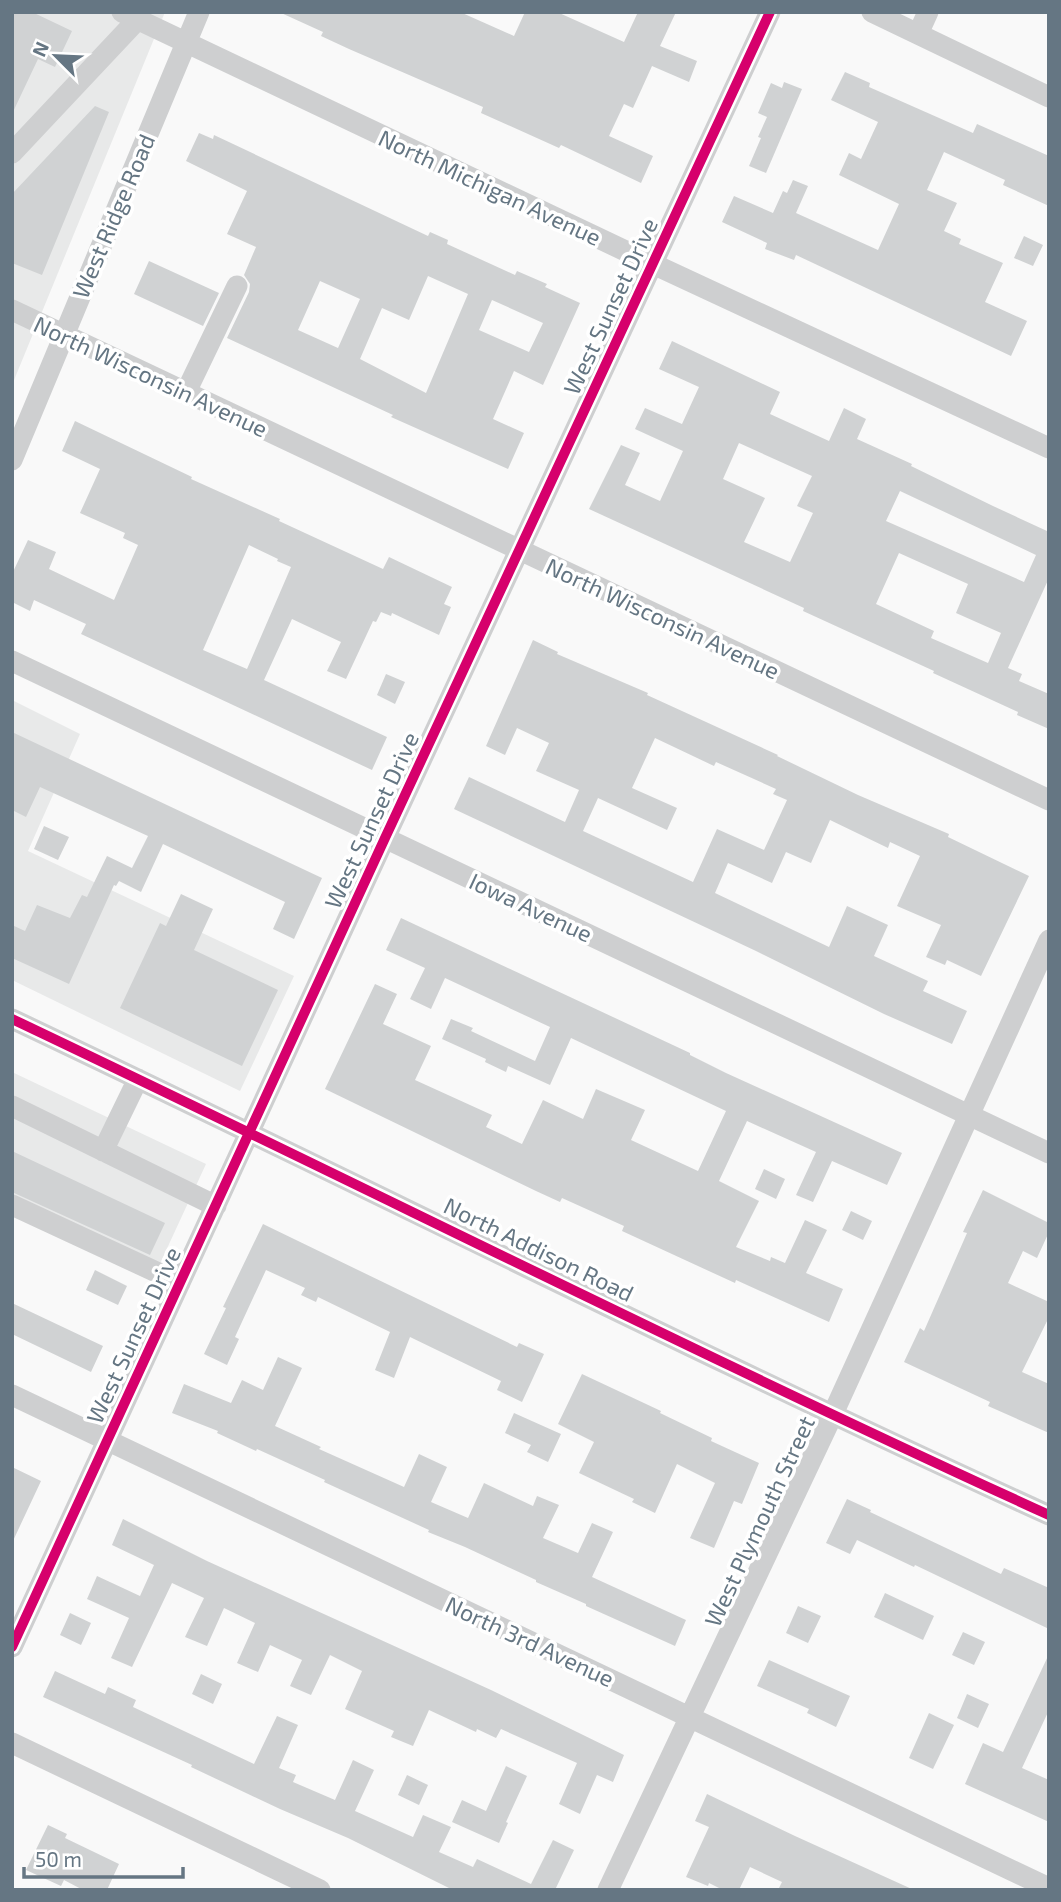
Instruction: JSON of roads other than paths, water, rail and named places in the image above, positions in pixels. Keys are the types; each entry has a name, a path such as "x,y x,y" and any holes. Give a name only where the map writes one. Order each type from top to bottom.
{"street":[{"name":"West Ridge Road","path":"12,460 199,12"},
{"name":"West Sunset Drive","path":"12,1647 770,12"},
{"path":"872,12 1049,97"},
{"path":"918,34 928,12"},
{"name":"North Michigan Avenue","path":"130,16 1049,448"},
{"path":"12,153 130,16"},
{"path":"186,392 237,286"},
{"name":"North Wisconsin Avenue","path":"12,310 1049,800"},
{"name":"Iowa Avenue","path":"12,661 1049,1153"},
{"name":"West Plymouth Street","path":"608,1890 832,1416 1049,940"},
{"name":"North Addison Road","path":"12,1019 251,1132 832,1416 1049,1514"},
{"path":"103,1151 138,1079"},
{"path":"12,1106 216,1206"},
{"path":"12,1205 180,1283"},
{"name":"North 3rd Avenue","path":"12,1395 1049,1888"},
{"path":"12,1743 320,1890"}]}
